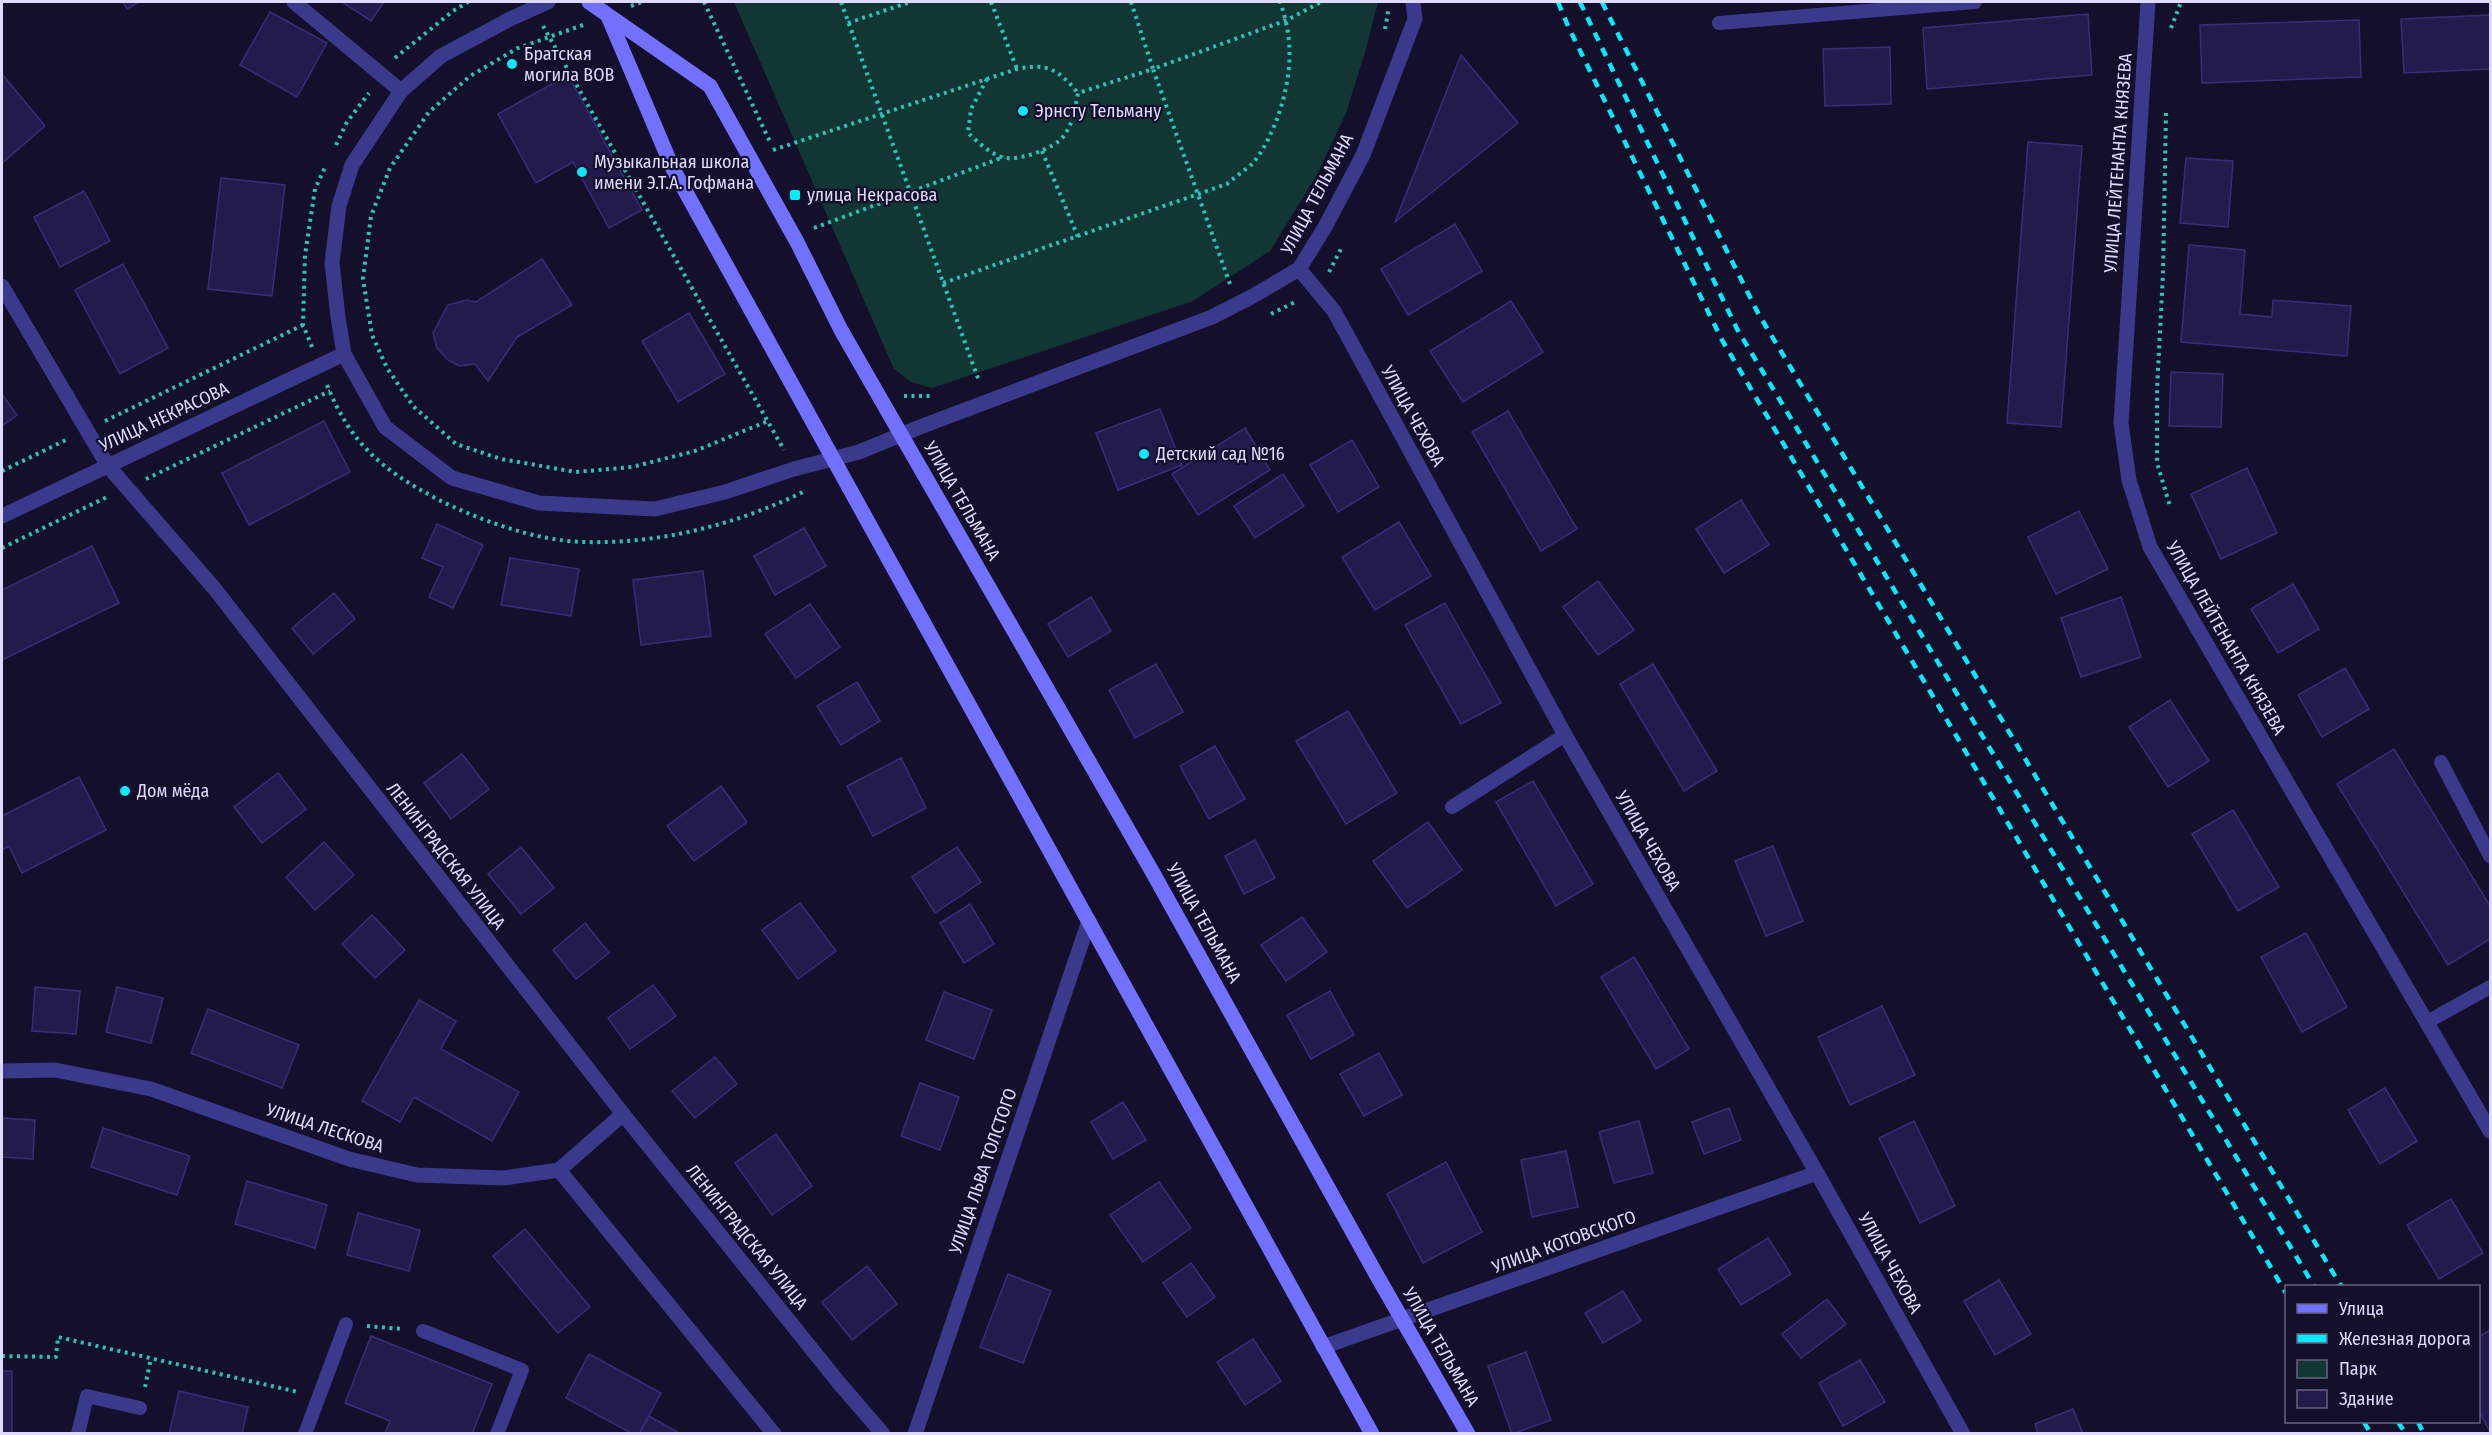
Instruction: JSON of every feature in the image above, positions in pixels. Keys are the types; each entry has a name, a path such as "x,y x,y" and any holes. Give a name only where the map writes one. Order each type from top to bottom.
{"main road":[{"name":"УЛИЦА ТЕЛЬМАНА","path":"589,2 710,86 797,242 841,330 900,435 1154,873 1468,1434"},
{"path":"608,15 673,169 1372,1434"}],"street":[{"path":"294,2 401,91"},
{"name":"УЛИЦА ТЕЛЬМАНА","path":"549,2 441,56 401,91 352,165 339,206 332,263 344,354 384,427 452,478 539,503 654,509 725,492 794,469 859,452 1212,317 1299,269 1325,227 1363,155 1415,19 1413,2"},
{"name":"УЛИЦА ЛЕЙТЕНАНТА КНЯЗЕВА","path":"2148,2 2121,423 2129,480 2150,547 2489,1127"},
{"name":"УЛИЦА ЧЕХОВА","path":"1299,269 1334,311 1565,735 1817,1173 1963,1434"},
{"name":"ЛЕНИНГРАДСКАЯ УЛИЦА","path":"2,286 108,466 214,588 623,1114 832,1374 884,1434"},
{"name":"УЛИЦА НЕКРАСОВА","path":"2,516 344,354"},
{"name":"УЛИЦА ЛЬВА ТОЛСТОГО","path":"915,1434 1089,921"},
{"name":"УЛИЦА ЛЕСКОВА","path":"2,1071 54,1070 151,1089 349,1159 417,1175 504,1178 559,1170"},
{"path":"623,1114 559,1170 774,1434"},
{"name":"УЛИЦА КОТОВСКОГО","path":"1323,1347 1817,1173"}],"lane":[{"path":"1719,23 1975,2"},
{"path":"1452,807 1565,735"},
{"path":"2441,762 2490,856"},
{"path":"2427,1022 2490,987"},
{"path":"305,1434 346,1324"},
{"path":"423,1331 522,1370 497,1434"},
{"path":"78,1434 87,1396 140,1408"}],"path":[{"path":"642,2 518,48 470,76 429,112 390,168 371,216 363,279 372,335 387,369 414,406 456,444 501,459 576,472 643,465 695,451 768,421"},
{"path":"841,2 979,381"},
{"path":"848,23 909,2"},
{"path":"991,2 1017,69"},
{"path":"1131,2 1226,276"},
{"path":"943,283 1227,184 1254,162 1271,134 1286,93 1291,63 1287,20 1280,2"},
{"path":"1078,93 1153,69 1287,20 1321,2"},
{"path":"1385,30 1390,2"},
{"path":"2169,35 2181,2"},
{"path":"533,8 794,469"},
{"path":"773,150 1035,65 1053,69 1078,93 1074,117 1062,139 1042,151 1005,157 813,229"},
{"path":"987,79 971,109 968,133 980,145 1005,157"},
{"path":"2166,101 2157,463 2170,506"},
{"path":"1042,151 1078,237"},
{"path":"2,471 303,325"},
{"path":"968,385 990,378"},
{"path":"2,548 330,391"},
{"path":"903,396 935,396"},
{"path":"346,1324 423,1331"},
{"path":"2,1356 56,1357 58,1337 319,1396"},
{"path":"140,1408 151,1358"}],"green space":[{"path":"734,2 1378,2 1346,113 1317,175 1270,251 1193,301 932,388 911,382 894,369"}],"building":[{"path":"123,2 139,2 127,9"},
{"path":"342,2 384,2 371,21"},
{"path":"270,12 327,43 297,97 240,65"},
{"path":"2088,14 2092,75 1927,89 1923,28"},
{"path":"2490,15 2490,69 2404,73 2401,19"},
{"path":"2359,20 2361,77 2202,83 2200,25"},
{"path":"1890,47 1891,104 1825,106 1823,49"},
{"path":"1461,55 1518,123 1395,222"},
{"path":"2,74 45,126 2,163"},
{"path":"568,75 642,210 609,228 573,162 536,183 498,114"},
{"path":"2028,142 2082,146 2061,427 2007,423"},
{"path":"2186,158 2233,161 2228,227 2180,223"},
{"path":"221,178 285,185 272,296 208,289"},
{"path":"84,191 110,241 60,267 34,217"},
{"path":"1455,224 1482,271 1408,315 1381,269"},
{"path":"2189,245 2245,250 2240,314 2272,317 2273,300 2351,306 2347,356 2181,342"},
{"path":"542,259 572,305 517,337 488,381 475,364 459,366 448,360 437,348 433,333 448,305 467,300 476,302"},
{"path":"123,264 168,348 120,374 75,290"},
{"path":"1511,301 1543,352 1463,402 1430,351"},
{"path":"689,313 725,374 678,402 642,341"},
{"path":"2171,372 2223,374 2221,427 2169,426"},
{"path":"2,394 17,415 2,426"},
{"path":"1160,409 1182,465 1118,490 1096,433"},
{"path":"1508,411 1577,529 1541,551 1472,432"},
{"path":"324,421 350,472 249,525 222,473"},
{"path":"1245,428 1270,470 1198,515 1172,474"},
{"path":"1352,440 1379,487 1338,512 1310,465"},
{"path":"2247,468 2277,533 2221,559 2191,494"},
{"path":"1283,474 1304,506 1255,538 1234,506"},
{"path":"1741,500 1769,545 1724,573 1696,529"},
{"path":"2079,511 2108,569 2056,594 2028,537"},
{"path":"1399,522 1431,576 1375,610 1342,557"},
{"path":"437,524 483,545 453,608 429,597 443,567 422,558"},
{"path":"804,528 826,566 775,595 754,556"},
{"path":"92,546 119,603 2,660 2,590"},
{"path":"510,558 579,569 571,616 501,605"},
{"path":"703,571 711,636 641,645 633,580"},
{"path":"1598,581 1634,630 1598,655 1563,607"},
{"path":"2293,584 2319,629 2278,653 2251,609"},
{"path":"334,593 355,619 313,654 292,628"},
{"path":"1091,597 1111,631 1068,657 1048,624"},
{"path":"2121,597 2141,657 2081,677 2061,618"},
{"path":"1445,603 1501,703 1461,724 1405,625"},
{"path":"810,604 840,647 796,678 765,634"},
{"path":"1156,664 1183,712 1135,738 1109,690"},
{"path":"1653,664 1717,771 1684,791 1620,684"},
{"path":"2345,668 2369,709 2322,737 2298,695"},
{"path":"857,682 880,721 841,745 817,706"},
{"path":"2170,700 2209,761 2168,787 2129,727"},
{"path":"1348,711 1397,793 1346,824 1296,741"},
{"path":"1215,746 1245,799 1209,819 1180,766"},
{"path":"2394,749 2490,906 2490,939 2448,965 2337,784"},
{"path":"462,754 489,789 451,819 424,783"},
{"path":"901,758 926,808 873,836 847,786"},
{"path":"278,773 306,809 262,843 234,807"},
{"path":"79,777 106,830 22,873 9,846 2,850 2,816"},
{"path":"1533,781 1593,884 1556,906 1496,802"},
{"path":"721,786 747,822 694,861 667,826"},
{"path":"2233,810 2279,887 2238,911 2192,834"},
{"path":"1428,822 1462,870 1407,908 1373,861"},
{"path":"1255,840 1275,878 1244,894 1225,856"},
{"path":"324,842 354,875 315,910 286,877"},
{"path":"1773,846 1803,921 1766,936 1735,861"},
{"path":"521,847 554,888 521,914 488,874"},
{"path":"957,847 981,882 935,913 912,877"},
{"path":"800,903 836,951 798,979 762,930"},
{"path":"970,904 994,944 964,963 940,923"},
{"path":"372,915 405,950 375,978 342,944"},
{"path":"1302,917 1327,952 1286,981 1261,945"},
{"path":"585,923 609,953 576,979 553,950"},
{"path":"2306,933 2347,1007 2302,1032 2261,957"},
{"path":"1634,957 1689,1049 1656,1069 1601,977"},
{"path":"653,985 676,1016 630,1049 608,1018"},
{"path":"35,987 80,991 76,1034 32,1031"},
{"path":"117,987 163,998 151,1043 106,1032"},
{"path":"1330,991 1354,1035 1311,1059 1287,1015"},
{"path":"944,992 992,1010 974,1059 926,1040"},
{"path":"419,1000 456,1021 441,1049 519,1092 492,1141 414,1097 400,1122 362,1101"},
{"path":"1882,1006 1915,1075 1850,1105 1818,1037"},
{"path":"208,1009 299,1045 282,1088 191,1053"},
{"path":"1379,1053 1402,1095 1364,1116 1340,1074"},
{"path":"715,1057 737,1084 695,1118 672,1091"},
{"path":"920,1083 959,1097 940,1150 901,1136"},
{"path":"2385,1088 2417,1141 2380,1164 2348,1110"},
{"path":"1123,1102 1146,1140 1113,1159 1091,1122"},
{"path":"1729,1108 1741,1140 1704,1154 1692,1122"},
{"path":"2,1118 35,1120 33,1159 2,1157"},
{"path":"1639,1121 1653,1173 1614,1183 1599,1132"},
{"path":"1914,1121 1955,1206 1920,1223 1879,1138"},
{"path":"103,1128 190,1156 177,1195 91,1167"},
{"path":"776,1134 812,1186 772,1215 735,1163"},
{"path":"1566,1151 1578,1207 1532,1217 1521,1160"},
{"path":"1446,1162 1482,1232 1423,1263 1387,1194"},
{"path":"247,1181 327,1205 315,1248 235,1224"},
{"path":"1159,1182 1191,1228 1143,1262 1110,1215"},
{"path":"2451,1199 2483,1253 2439,1279 2407,1225"},
{"path":"358,1213 420,1230 409,1271 347,1255"},
{"path":"525,1229 590,1307 558,1333 493,1256"},
{"path":"1768,1238 1791,1274 1741,1305 1718,1269"},
{"path":"1191,1263 1215,1297 1187,1317 1163,1283"},
{"path":"867,1266 897,1304 852,1340 822,1302"},
{"path":"1008,1274 1051,1291 1023,1363 980,1347"},
{"path":"1999,1280 2031,1334 1995,1355 1964,1301"},
{"path":"1623,1291 1641,1321 1603,1343 1585,1313"},
{"path":"1827,1299 1846,1324 1801,1358 1782,1334"},
{"path":"2490,1330 2490,1432 2480,1413 2480,1336"},
{"path":"371,1336 492,1384 472,1434 385,1434 390,1421 345,1403"},
{"path":"1253,1339 1281,1381 1245,1405 1217,1362"},
{"path":"1526,1352 1551,1420 1512,1434 1488,1366"},
{"path":"589,1354 661,1393 639,1434 633,1434 566,1398"},
{"path":"1860,1360 1885,1402 1843,1426 1819,1383"},
{"path":"2,1371 12,1371 12,1434 2,1434"},
{"path":"179,1391 248,1407 242,1434 169,1434"},
{"path":"2073,1409 2083,1434 2038,1434 2035,1424"},
{"path":"649,1416 681,1434 639,1434"}],"railway":[{"path":"1558,2 1722,340 2285,1291"},
{"path":"1580,2 1737,329 2313,1285"},
{"path":"1602,2 1758,313 2340,1285"},
{"path":"2365,1423 2371,1434"},
{"path":"2399,1423 2406,1434"},
{"path":"2418,1423 2424,1434"}],"place":[{"name":"Братская могила ВОВ","path":"512,64"},
{"name":"Эрнсту Тельману","path":"1023,111"},
{"name":"Музыкальная школа имени Э.Т.А. Гофмана","path":"582,172"},
{"name":"улица Некрасова","path":"795,195"},
{"name":"Детский сад №16","path":"1144,454"},
{"name":"Дом мёда","path":"125,791"}]}
